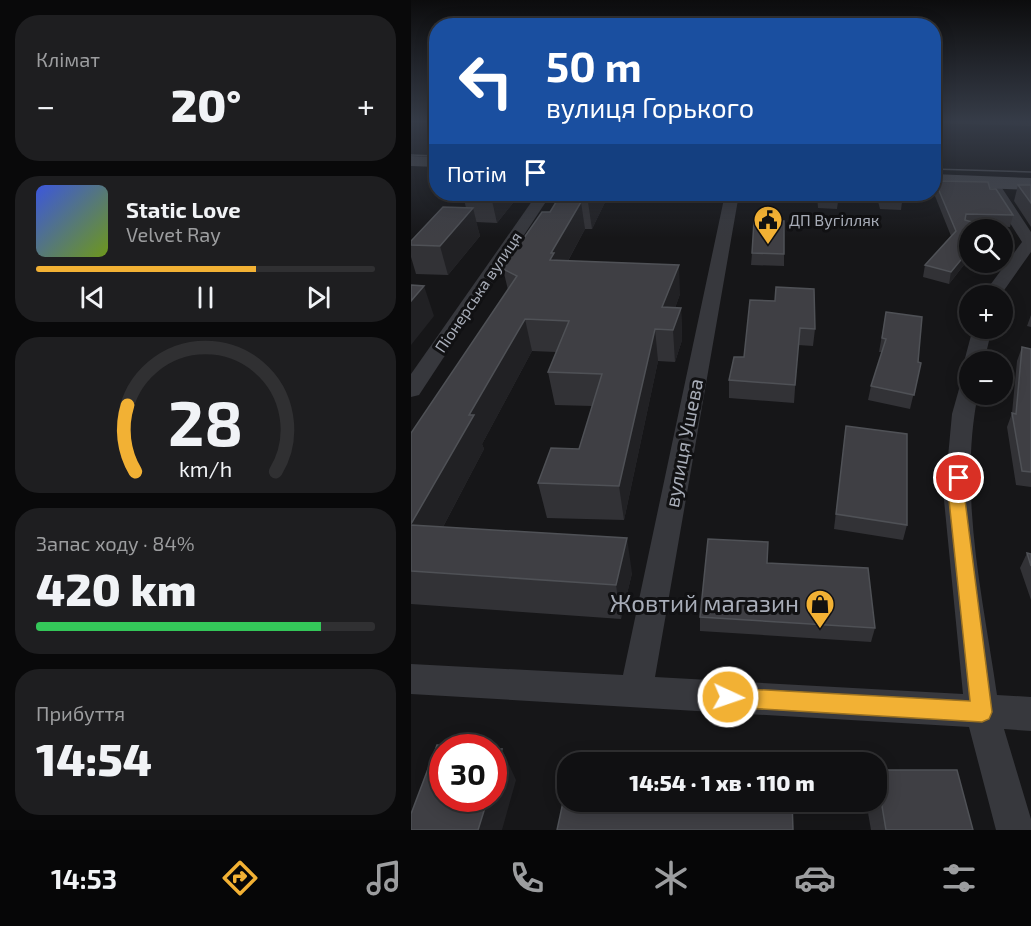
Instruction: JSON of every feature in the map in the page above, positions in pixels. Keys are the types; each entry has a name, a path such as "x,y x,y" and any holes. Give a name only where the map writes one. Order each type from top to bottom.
{"main road":[{"path":"411,161 429,162"},
{"path":"941,180 1031,183"}],"street":[{"path":"992,182 1030,242 999,285"},
{"name":"Піонерська вулиця","path":"411,390 539,201"},
{"name":"вулиця Ушева","path":"636,692 731,201"},
{"path":"965,405 957,500 982,712 1015,830"},
{"path":"413,684 636,692 1031,714"}],"building":[{"path":"941,181 988,182 990,189 996,189 1013,215 966,214 965,219 959,219 959,262 951,272 925,265 956,231 941,195"},
{"path":"1018,185 1031,185 1031,203"},
{"path":"557,201 589,201 581,202 551,253 554,253 550,260 679,265 662,307 681,308 673,330 655,329 619,486 538,483 551,448 579,449 602,374 548,372 569,321 525,319 469,415 474,415 411,524 411,433 517,276 503,269 542,212 550,212"},
{"path":"443,207 473,208 440,246 411,245 411,241"},
{"path":"754,221 784,221 784,254 752,253"},
{"path":"411,285 424,286 411,301"},
{"path":"776,287 814,289 815,329 800,328 795,385 729,380 734,357 744,357 750,300 775,301"},
{"path":"886,312 922,317 918,362 921,363 914,395 871,386 886,339 882,338"},
{"path":"1022,347 1031,349 1031,472 1022,471 1012,413 1016,414"},
{"path":"846,426 907,434 907,525 836,514"},
{"path":"411,525 627,538 616,585 411,571"},
{"path":"708,539 768,542 767,563 868,568 875,628 700,617"},
{"path":"1027,553 1031,554 1031,566"},
{"path":"429,766 429,812 484,812 478,830 411,830 411,814"},
{"path":"887,770 957,770 973,830 886,830 883,812 887,812"},
{"path":"561,812 792,812 793,830 557,830"}],"tram line":[{"path":"941,169 1031,172"}],"place":[{"name":"ДП Вугілляк","path":"768,246"},
{"name":"Жовтий магазин","path":"820,630"}],"route":[{"path":"728,697 982,712 957,500 959,478"}]}
